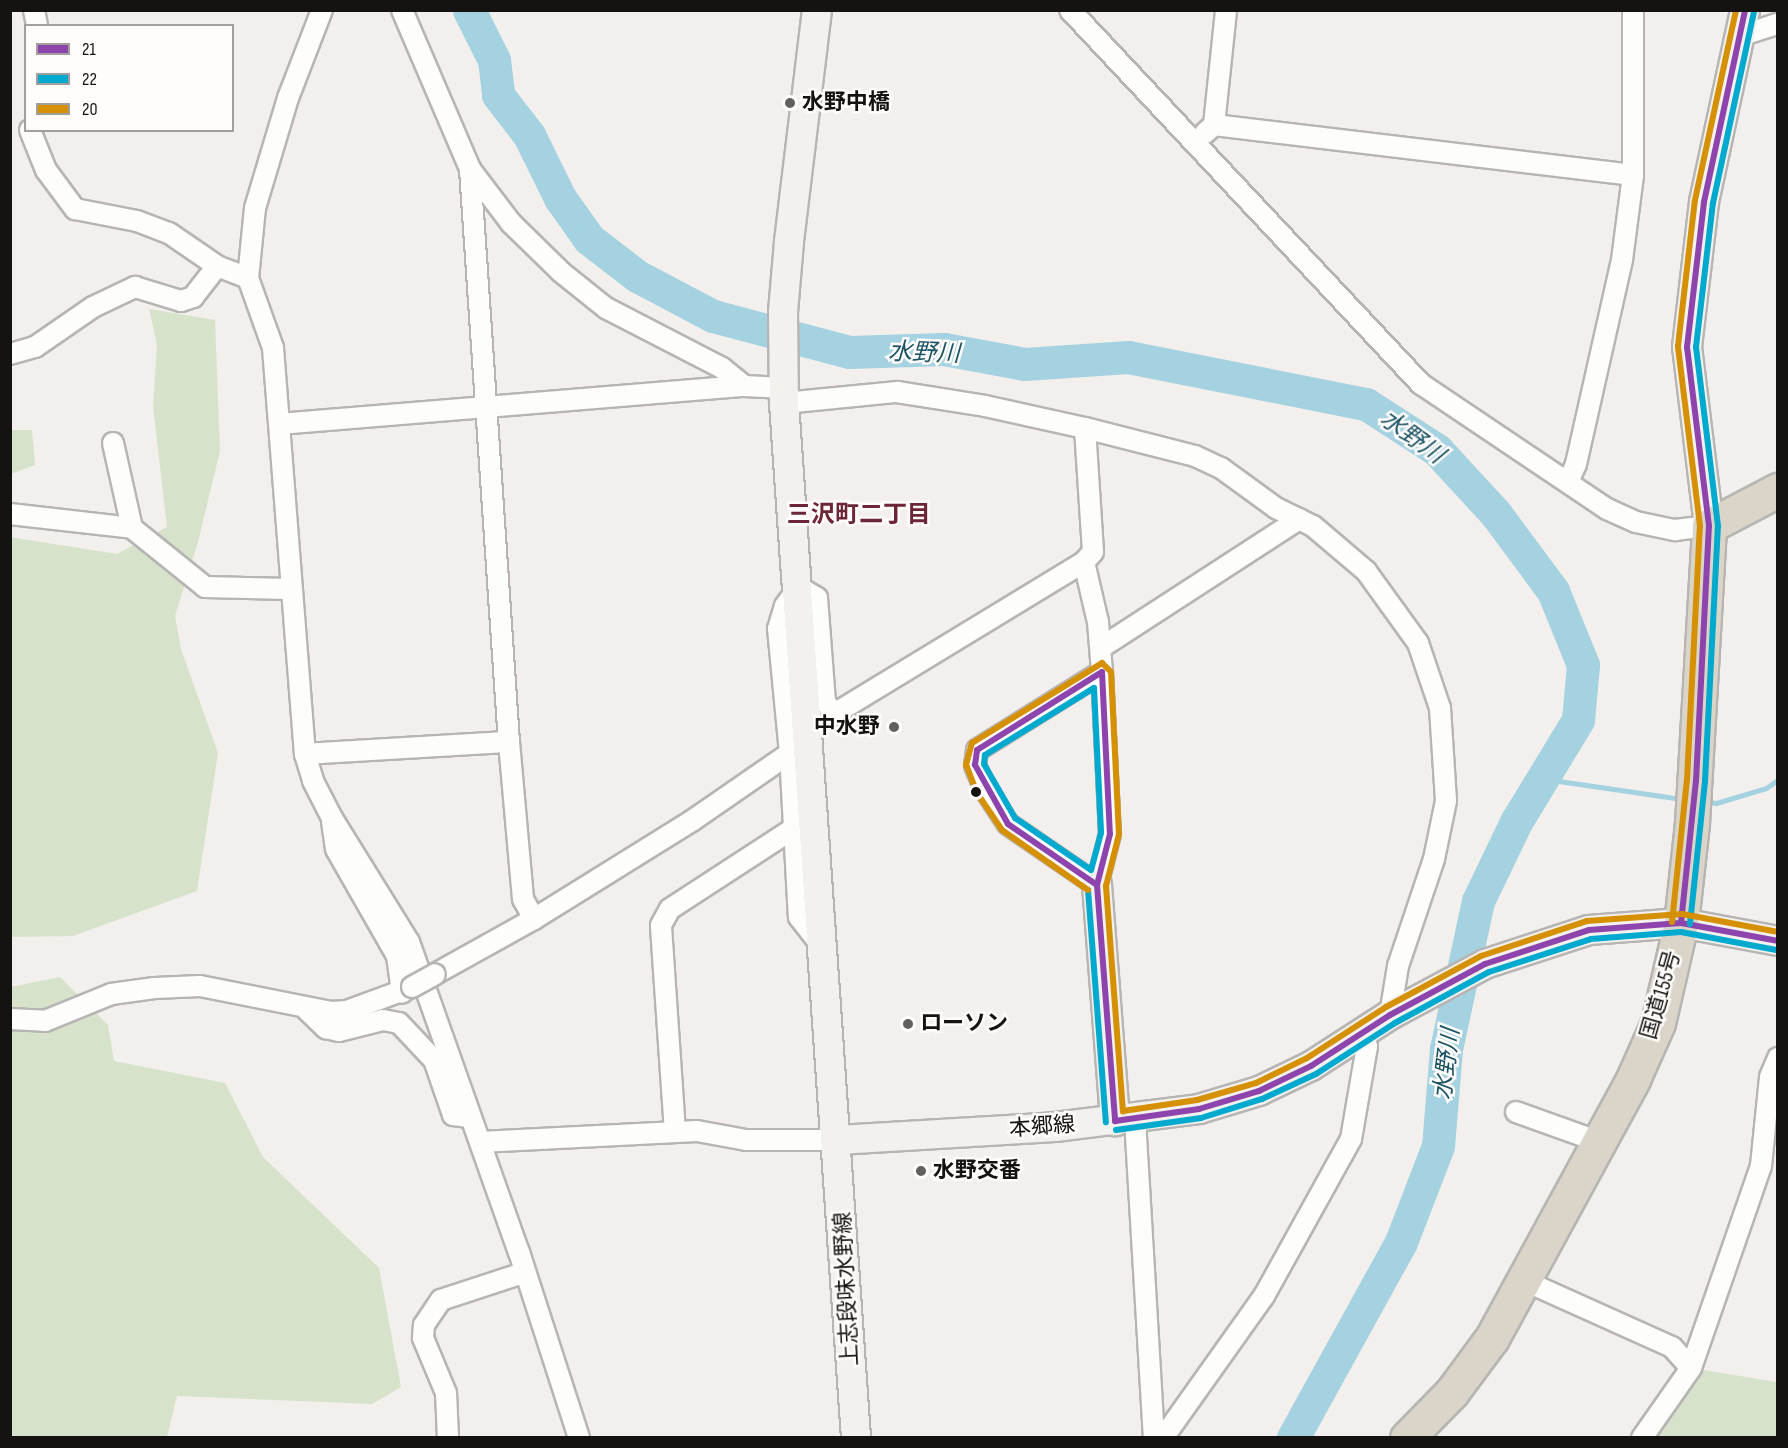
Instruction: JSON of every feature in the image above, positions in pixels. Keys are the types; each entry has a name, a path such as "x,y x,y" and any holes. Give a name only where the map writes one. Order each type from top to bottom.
{"highway":[{"path":"1708,526 1778,490"},
{"name":"国道155号","path":"1407,1437 1466,1376 1525,1281 1597,1141 1633,1079 1658,1023 1681,923 1692,823 1708,526"}],"street":[{"path":"322,10 288,98 255,208 248,278 273,348 289,589 305,754 313,781 332,818 409,942 469,1117 480,1142 579,1437"},
{"path":"402,10 471,169 511,223 561,272 606,308 722,368 744,387"},
{"name":"上志段味水野線","path":"817,10 789,242 784,390 822,946 838,1140 856,1437"},
{"path":"1070,10 1421,384 1606,509 1636,522 1676,530 1708,526 1687,347 1704,202 1742,23 1778,24"},
{"path":"1194,142 1214,125 1226,10"},
{"path":"1568,482 1576,464 1622,260 1633,175 1633,10"},
{"path":"1214,125 1633,175"},
{"path":"31,132 46,170 75,209 137,221 169,233 217,266 248,278"},
{"path":"471,169 509,742 523,899 534,919"},
{"path":"10,354 35,346 93,307 135,287 181,301 193,297 217,266"},
{"path":"279,424 744,387 897,392 985,406 1195,456 1299,519 1366,571 1418,643 1440,708 1446,801 1434,860 1398,966 1402,1009"},
{"path":"822,946 800,917 796,827 778,629 785,606 799,587 817,598 825,702 834,714 1084,562 1093,552 1085,428"},
{"path":"113,443 132,528"},
{"path":"10,514 132,528 205,586 289,589"},
{"path":"1102,647 1299,519"},
{"path":"1084,562 1102,647 1101,672 1110,834 1097,885 1125,1120 1154,1437"},
{"path":"1097,885 1008,824 985,789 975,765 977,750 1101,672"},
{"path":"305,754 509,742"},
{"path":"10,1019 45,1021 111,994 200,986 306,1009 347,1011 407,990 534,919 693,820 790,753"},
{"path":"332,818 336,849 397,956 407,990"},
{"path":"675,1132 661,925 670,909 796,827"},
{"name":"本郷線","path":"838,1140 1125,1120 1198,1109 1259,1091 1311,1066 1402,1009 1485,964 1588,930 1681,923 1778,941"},
{"path":"306,1009 326,1028 339,1031 384,1020 399,1023 434,1060 453,1115 469,1117"},
{"path":"1163,1437 1264,1296 1351,1139 1367,1046 1361,1034"},
{"path":"1642,1437 1691,1368 1761,1166 1770,1077 1778,1058"},
{"path":"1516,1112 1597,1141"},
{"path":"480,1142 697,1131 746,1140 838,1140"},
{"path":"448,1437 446,1393 423,1338 424,1325 431,1311 446,1297 523,1273"},
{"path":"1525,1281 1672,1347 1691,1368"}],"green space":[{"path":"149,309 215,320 220,451 198,542 175,616 181,649 218,753 197,891 73,936 11,937 10,537 117,554 167,527 153,406 157,345"},
{"path":"10,430 32,430 35,465 11,474"},
{"path":"60,977 108,1025 114,1061 225,1083 263,1157 379,1268 401,1387 372,1404 177,1396 167,1437 11,1437 10,987"},
{"path":"1691,1368 1777,1382 1777,1437 1642,1438"}],"waterway":[{"name":"水野川","path":"469,10 494,60 498,95 529,135 560,198 589,239 637,276 713,316 849,352 944,349 1025,364 1128,357 1366,404 1437,450 1496,514 1553,591 1583,665 1578,720 1516,822 1478,901 1446,1049 1438,1146 1401,1242 1293,1438"},
{"path":"1545,779 1682,799"},
{"path":"1703,801 1716,803 1766,788 1778,780"}],"transit line":[{"name":"20","path":"1672,922 1687,780 1700,526 1678,346 1695,200 1736,10"},
{"name":"21","path":"1681,923 1696,781 1709,526 1687,347 1704,202 1745,10"},
{"name":"22","path":"1690,924 1705,781 1718,526 1696,347 1713,203 1754,12"},
{"name":"20","path":"1088,890 1002,830 977,793 966,765 972,743 1102,663 1111,672 1119,834 1106,886 1123,1111 1197,1100 1256,1083 1307,1058 1386,1007 1481,956 1587,921 1682,914 1778,932"},
{"name":"21","path":"1102,672 1110,834 1097,885 1008,824 975,765 977,750 1102,672"},
{"name":"22","path":"1094,688 1101,833 1091,870 1015,818 984,764 985,755 1094,688"},
{"name":"21","path":"1097,885 1115,1121"},
{"name":"22","path":"1088,890 1106,1122"},
{"name":"21","path":"1115,1121 1199,1109 1259,1091 1311,1066 1390,1015 1485,964 1589,930 1681,923 1778,941"},
{"name":"22","path":"1116,1130 1201,1118 1262,1099 1316,1074 1395,1023 1489,972 1591,939 1681,932 1776,950"}],"place":[{"name":"水野中橋","path":"790,103"},
{"name":"中水野","path":"894,727"},
{"name":"ローソン","path":"908,1024"},
{"name":"水野交番","path":"921,1171"}],"district":[{"name":"三沢町二丁目","path":"859,515"}]}
